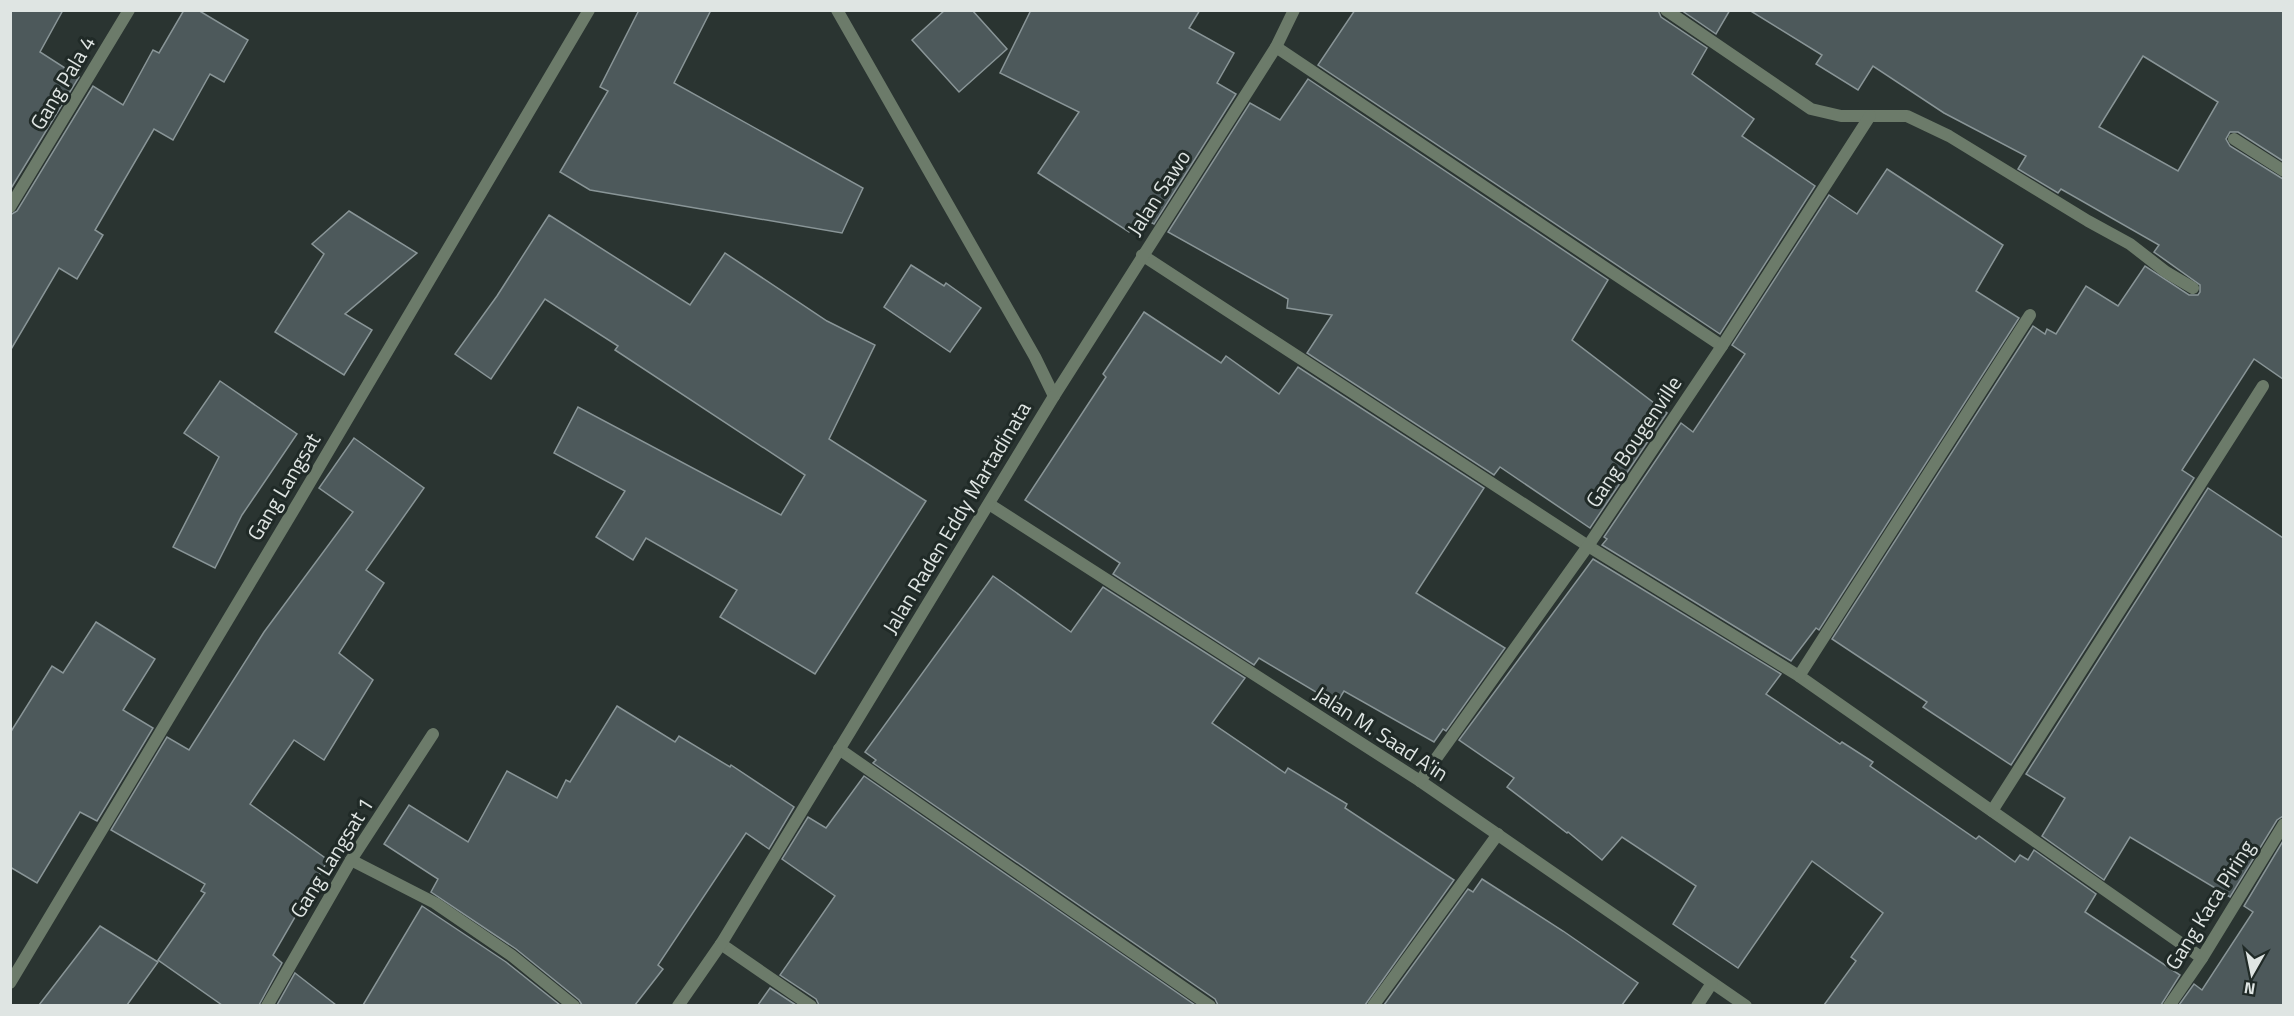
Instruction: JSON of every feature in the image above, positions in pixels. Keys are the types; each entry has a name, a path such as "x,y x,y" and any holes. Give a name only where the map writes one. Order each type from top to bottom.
{"street":[{"name":"Gang Pala 4","path":"10,207 129,10"},
{"name":"Gang Langsat","path":"10,983 305,491 589,10"},
{"name":"Jalan Raden Eddy Martadinata","path":"678,1005 721,944 1054,396 1035,357 837,10"},
{"name":"Jalan Sawo","path":"1054,396 1276,47 1294,10"},
{"path":"1666,10 1811,109 1841,116 1907,116 1949,136 2130,244 2166,272 2193,288"},
{"path":"1276,47 1722,346"},
{"name":"Gang Bougenville","path":"1420,781 1588,546 1722,346 1870,116"},
{"path":"2234,139 2283,171"},
{"path":"1142,255 1588,546 1799,676 2202,957"},
{"path":"1799,676 2030,315"},
{"path":"1992,811 2263,386"},
{"name":"Jalan M. Saad A'in","path":"989,504 1420,781 1746,1005"},
{"name":"Gang Langsat 1","path":"267,1005 351,860 433,734"},
{"path":"839,749 1210,1005"},
{"name":"Gang Kaca Piring","path":"2169,1005 2202,957 2283,827"},
{"path":"1373,1005 1498,834"},
{"path":"351,860 435,903 511,955 574,1005"},
{"path":"721,944 811,1005"},
{"path":"1696,1005 1712,983"}],"building":[{"path":"10,10 63,10 40,52 79,77 10,190"},
{"path":"184,10 198,10 248,40 224,82 210,74 173,140 154,129 95,230 103,235 77,279 59,268 10,351 10,215 17,211 93,86 123,105 153,50 159,53"},
{"path":"639,10 711,10 674,83 863,188 842,233 590,190 560,172 608,91 600,87"},
{"path":"945,10 972,10 1007,49 959,92 912,40"},
{"path":"1031,10 1200,10 1189,28 1234,53 1217,83 1236,94 1154,224 1139,216 1129,232 1038,173 1079,112 1000,73"},
{"path":"1355,10 1658,10 1661,17 1707,48 1692,74 1754,119 1742,136 1815,186 1720,334 1318,65"},
{"path":"1681,10 1730,10 1716,34"},
{"path":"1749,10 2283,10 2283,161 2238,132 2230,132 2226,139 2230,146 2283,179 2283,379 2254,359 2182,470 2194,478 2011,765 1923,707 1927,702 1832,639 2033,326 2045,334 2047,329 2056,334 2086,286 2118,306 2145,266 2189,295 2198,295 2200,285 2154,252 2159,245 2061,189 2058,193 2018,169 2026,156 1944,113 1873,66 1858,90 1816,64 1822,55","holes":["2143,56 2218,102 2178,171 2099,127"]},
{"path":"1308,79 1608,280 1572,340 1667,413 1590,528 1500,467 1494,475 1307,353 1332,315 1287,308 1288,299 1168,232 1250,103 1280,120"},
{"path":"1887,169 2003,245 1976,291 2019,318 1819,630 1816,628 1791,661 1602,545 1607,539 1604,537 1681,423 1693,432 1745,354 1732,345 1829,195 1857,214"},
{"path":"349,211 417,253 345,314 372,330 344,375 275,332 324,254 312,244"},
{"path":"549,215 690,305 725,253 827,321 875,345 829,439 926,501 815,674 720,617 737,590 646,538 633,560 596,537 625,491 554,453 578,407 781,515 805,475 615,350 618,346 545,299 491,379 455,354 497,296"},
{"path":"911,265 944,286 946,283 981,308 950,352 884,307"},
{"path":"1144,312 1221,363 1226,356 1279,394 1298,367 1484,488 1416,593 1505,648 1446,731 1443,729 1434,742 1344,691 1336,704 1259,658 1254,665 1113,574 1120,563 1025,500 1106,377 1103,374"},
{"path":"220,381 297,434 242,515 215,568 173,547 219,457 184,433"},
{"path":"354,438 424,488 366,570 384,583 339,653 373,680 324,760 294,740 250,804 328,860 273,955 282,963 259,1005 222,1005 158,960 205,893 201,891 205,884 111,830 167,737 189,750 264,632 353,512 319,488"},
{"path":"2208,488 2283,538 2283,816 2277,820 2230,897 2130,837 2104,880 2042,836 2065,798 2026,774"},
{"path":"1593,559 1781,674 1766,694 1840,744 1842,742 1873,762 1870,766 1976,839 1979,836 2015,862 2020,855 2028,860 2034,850 2096,894 2085,912 2180,975 2161,1005 1824,1005 1856,961 1851,957 1883,913 1812,861 1738,968 1673,924 1696,886 1622,837 1602,860 1507,787 1514,778 1459,740"},
{"path":"993,576 1071,632 1103,587 1245,678 1212,723 1285,773 1288,768 1347,804 1345,808 1454,880 1365,1005 1218,1005 1215,999 873,763 876,760 865,752"},
{"path":"96,622 155,659 123,710 153,728 97,821 80,812 37,883 10,867 10,733 52,666 63,673"},
{"path":"617,706 675,742 679,736 730,767 731,765 794,807 769,849 746,833 658,965 663,969 635,1005 582,1005 579,1000 516,949 431,892 438,879 384,844 409,805 468,842 507,771 557,798 566,780 570,782"},
{"path":"864,776 1195,1005 819,1005 816,999 780,975 835,896 782,859 808,817 826,828"},
{"path":"2283,841 2283,1005 2179,1005 2194,984 2202,990 2253,912 2244,906"},
{"path":"1482,879 1638,983 1622,1005 1384,1005 1468,889 1473,892"},
{"path":"422,906 506,962 560,1005 363,1005"},
{"path":"100,926 158,962 127,1005 39,1005"},
{"path":"295,973 336,1005 277,1005"},
{"path":"770,988 796,1005 758,1005"}]}
